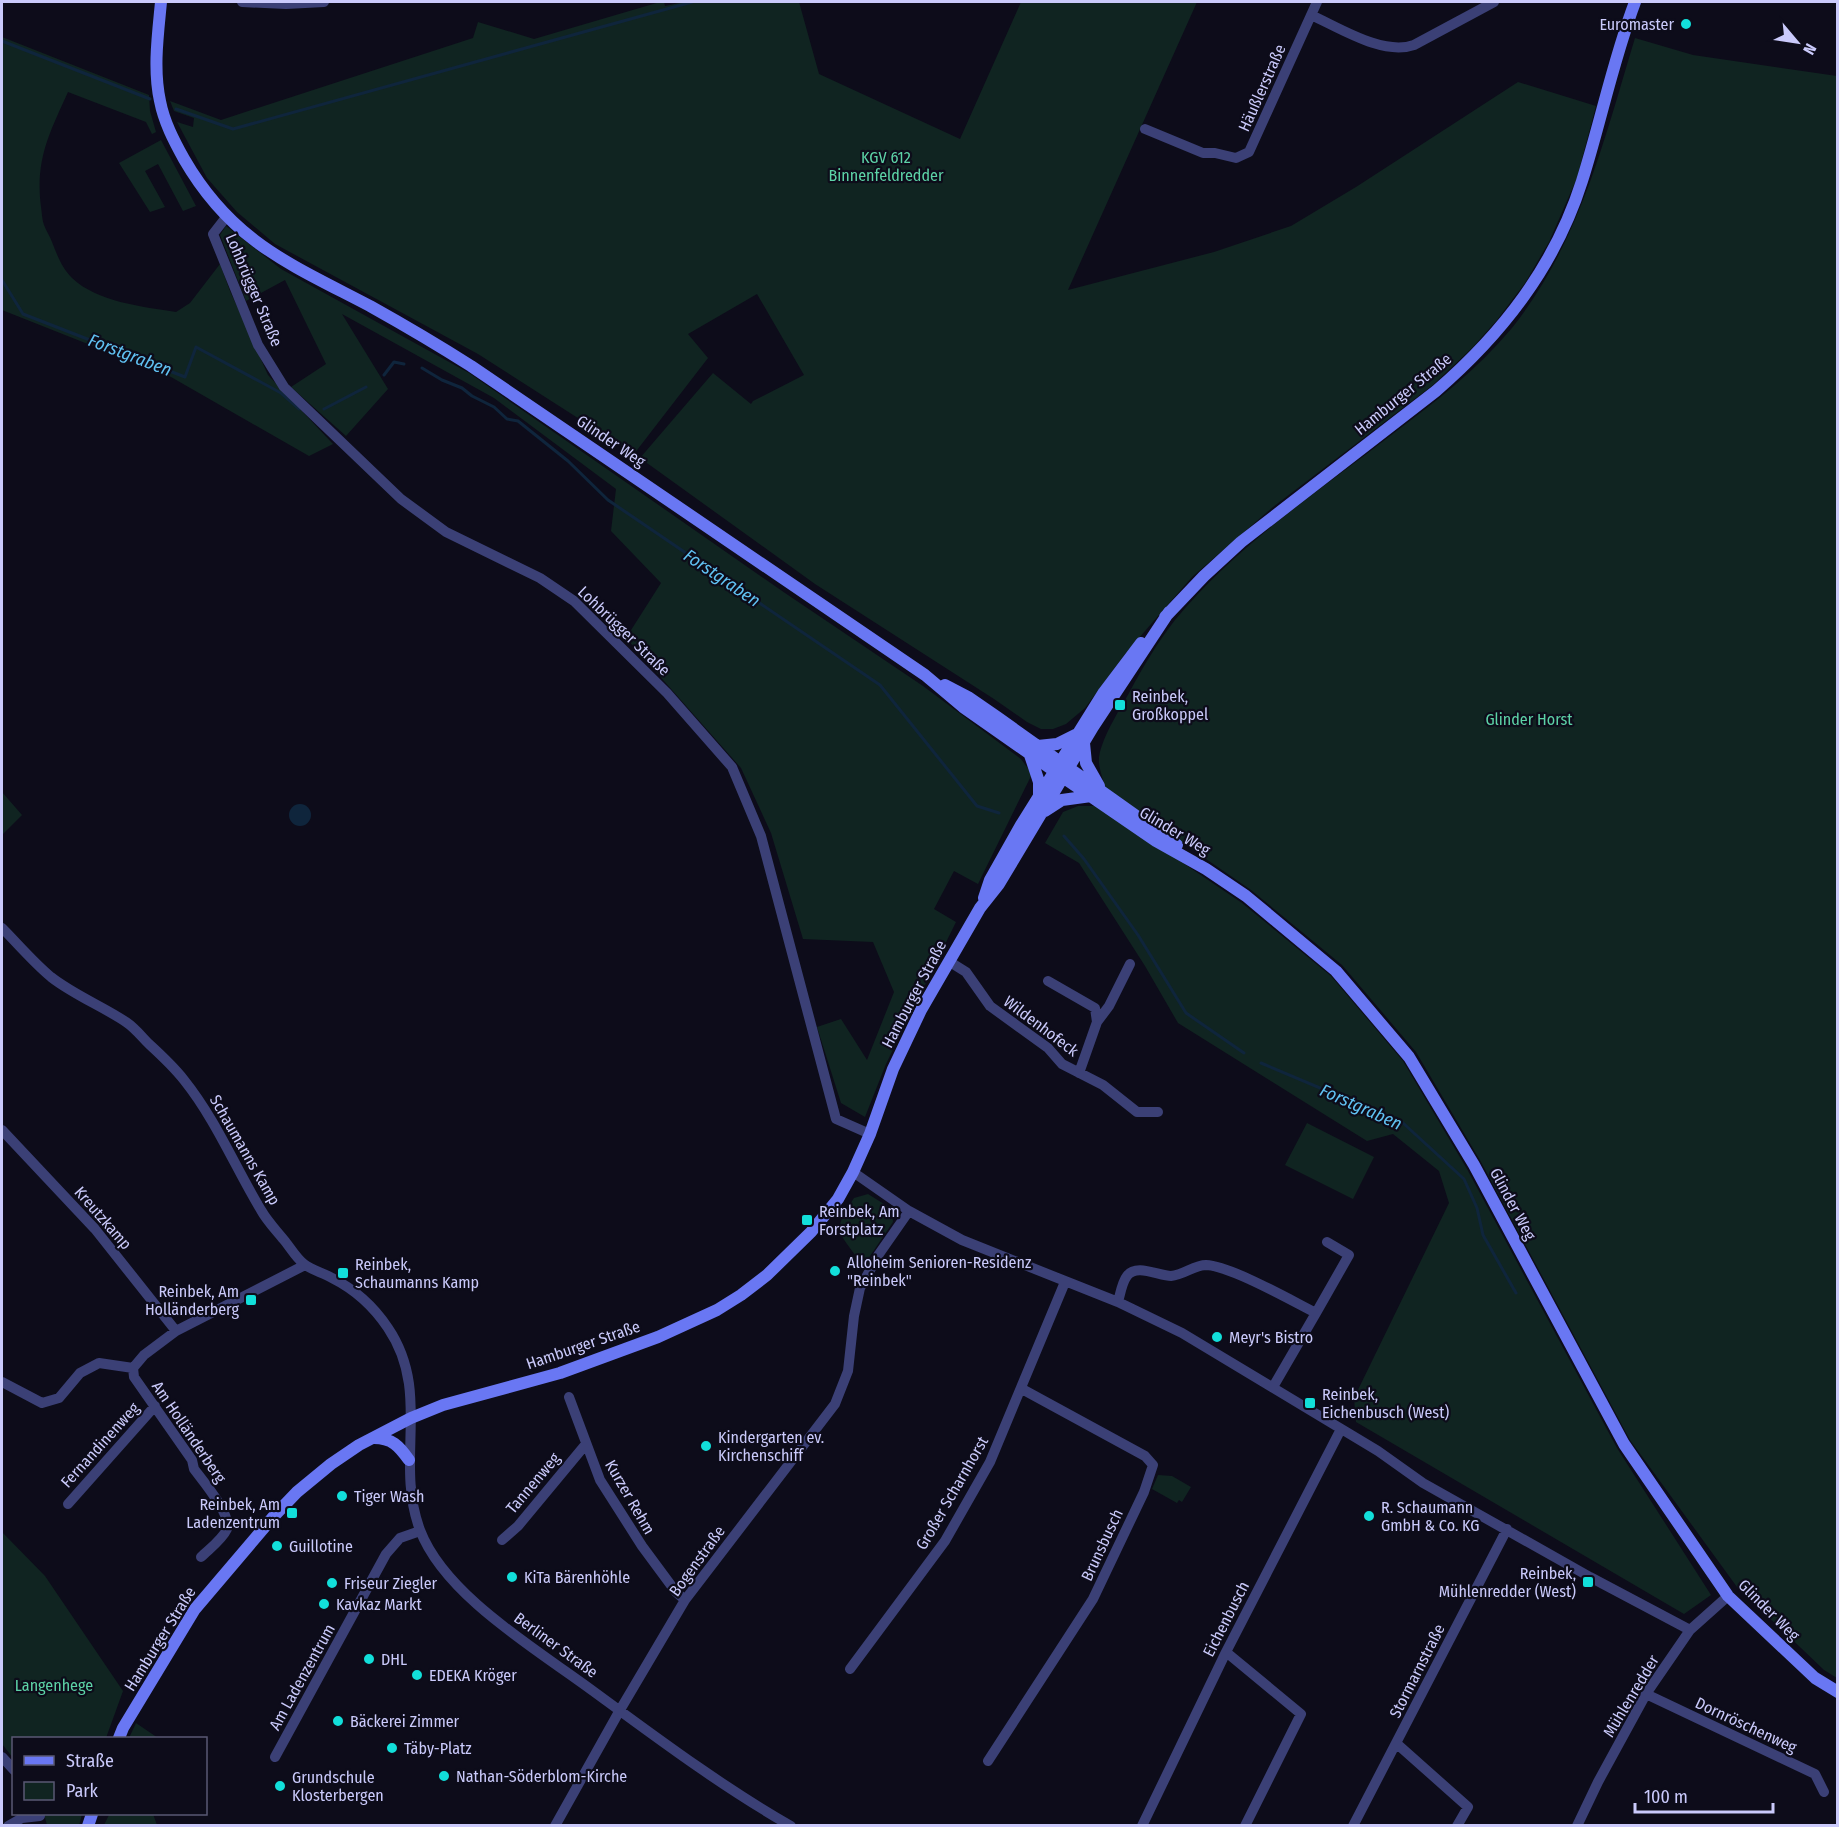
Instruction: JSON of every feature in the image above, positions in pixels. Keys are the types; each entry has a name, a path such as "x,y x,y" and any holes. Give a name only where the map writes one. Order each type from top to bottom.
{"main road":[{"name":"Glinder Weg","path":"161,2 157,62 158,92 162,111 170,134 189,167 207,193 237,228 269,252 405,325 471,366 925,675 968,697 1034,749 1097,794 1161,832 1206,869 1246,896 1336,971 1409,1056 1474,1166 1624,1444 1728,1596 1815,1678 1838,1692"},
{"name":"Hamburger Straße","path":"119,1737 195,1609 248,1545 305,1486 336,1460 411,1418 443,1405 560,1373 658,1337 717,1310 741,1295 787,1257 828,1212 853,1172 908,1036 980,908 999,884 1038,817 1062,769 1126,660 1204,576 1241,542 1436,391 1485,346 1523,300 1548,259 1571,209 1635,2"},
{"path":"1038,817 1062,800 1097,794 1081,738 1034,749 1039,796"},
{"name":"Hamburger Straße","path":"980,908 990,880 1039,796 1062,769"},
{"path":"373,1438 395,1442 409,1460"}],"street":[{"path":"242,2 286,4 324,2"},
{"name":"Häußlerstraße","path":"1145,129 1203,153 1236,158 1243,156 1253,145 1317,2"},
{"path":"1311,15 1378,45 1402,48 1414,45 1494,2"},
{"name":"Lohbrügger Straße","path":"227,216 213,234 258,345 284,387 400,499 436,526 540,578 574,602 667,693 732,767 761,836 836,1119 870,1134"},
{"name":"Schaumanns Kamp","path":"2,928 49,976 79,996 128,1023 183,1077 205,1108 262,1213 305,1265 338,1281 354,1292 387,1327 406,1366 410,1384 411,1418"},
{"name":"Wildenhofeck","path":"950,962 966,972 990,1006 1048,1048 1062,1064 1103,1085 1137,1112 1158,1112"},
{"path":"1079,1073 1097,1022 1109,1006 1130,964"},
{"path":"1048,981 1095,1008 1097,1022"},
{"name":"Kreutzkamp","path":"2,1130 96,1230 176,1331"},
{"path":"853,1172 909,1211 962,1240 1118,1302 1182,1333 1341,1429 1424,1483 1590,1577 1690,1630"},
{"name":"Bogenstraße","path":"555,1826 685,1600 835,1404 848,1371 854,1316 863,1280 909,1211"},
{"path":"1273,1387 1349,1255 1327,1242"},
{"path":"2,1382 42,1403 59,1398 80,1373 99,1363 133,1368 144,1355 176,1331 305,1265"},
{"path":"1118,1302 1127,1276 1134,1271 1166,1276 1209,1265 1241,1276 1316,1313"},
{"name":"Großer Scharnhorst","path":"850,1669 945,1541 990,1462 1065,1282"},
{"name":"Am Holländerberg","path":"133,1368 134,1377 192,1460 194,1468 227,1516 228,1526 224,1534 201,1557"},
{"name":"Brunsbusch","path":"988,1761 1093,1599 1144,1492 1153,1465 1145,1456 1022,1389"},
{"name":"Kurzer Rehm","path":"569,1397 600,1480 642,1546 676,1592 685,1600"},
{"name":"Fernandinenweg","path":"68,1504 155,1406"},
{"name":"Berliner Straße","path":"411,1418 409,1460 411,1495 420,1531 439,1565 460,1589 501,1623 620,1710 728,1787 791,1826"},
{"name":"Eichenbusch","path":"1142,1826 1226,1652 1341,1429"},
{"name":"Tannenweg","path":"502,1540 518,1526 586,1444"},
{"name":"Stormarnstraße","path":"1353,1826 1507,1529"},
{"name":"Am Ladenzentrum","path":"275,1757 386,1554 400,1538 420,1531"},
{"name":"Mühlenredder","path":"1578,1826 1598,1782 1647,1694 1690,1630 1728,1596"},
{"path":"1226,1652 1301,1714 1245,1826"},
{"name":"Dornröschenweg","path":"1647,1694 1815,1774 1824,1792"},
{"path":"1396,1743 1468,1807 1457,1826"},
{"path":"8,1826 22,1818 40,1818"}],"green space":[{"name":"KGV 612 Binnenfeldredder","path":"664,2 665,6 684,2 799,2 819,74 960,139 1021,2 1197,2 1068,290 1214,252 1291,226 1356,187 1518,82 1596,106 1577,178 1549,242 1525,283 1497,320 1472,348 1433,385 1273,507 1192,577 1125,654 1085,708 1066,724 1053,729 1041,729 815,584 640,458 713,373 751,404 804,375 757,294 688,334 708,358 634,454 478,354 275,244 237,212 207,178 177,122 193,127 194,118 174,111 170,101 221,120 473,38 478,22 534,39"},
{"path":"2,37 149,95 150,111 156,132 152,134 146,122 68,92 61,107 45,148 40,190 44,225 68,274 82,286 107,298 176,312 190,303 220,264 268,375 333,444 309,456 171,377 2,310"},
{"name":"Glinder Horst","path":"1635,38 1693,55 1837,76 1837,1678 1824,1670 1737,1587 1630,1440 1481,1162 1416,1052 1342,965 1251,890 1106,790 1099,763 1105,737 1156,646 1198,593 1277,522 1454,385 1512,328 1536,295 1573,225 1600,152"},
{"path":"161,140 196,206 183,211 158,164 145,171 165,207 150,212 119,163"},
{"path":"226,226 281,269 469,373 923,686 1021,759 1032,774 978,884 954,871 934,909 956,922 886,1064 865,1117 841,1103 817,1027 841,1019 867,1060 894,992 873,942 803,939 771,833 741,768 626,638 661,583 611,531 616,489 494,398 342,314 388,389 346,436 291,387 326,364 285,280 246,301 220,235"},
{"path":"2,792 22,815 2,835"},
{"path":"1078,806 1099,806 1242,903 1331,976 1403,1061 1467,1169 1617,1448 1711,1595 1684,1614 1356,1422 1354,1398 1449,1203 1439,1171 1393,1134 1367,1141 1178,1023 1145,966 1079,863 1045,843 1063,812"},
{"path":"1307,1123 1374,1157 1353,1199 1285,1165"},
{"path":"868,1194 892,1209 893,1222 868,1259 858,1259 845,1241 840,1224 854,1198"},
{"path":"1158,1475 1172,1476 1191,1487 1182,1502 1179,1500 1177,1503 1152,1489"},
{"name":"Langenhege","path":"2,1532 45,1576 123,1691 106,1737 12,1737 12,1757 2,1744"},
{"path":"136,1723 157,1737 129,1737"},
{"path":"44,1815 82,1815 79,1826 47,1825"},
{"path":"109,1815 153,1815 157,1825 104,1825"}],"water":[{"path":"300,804 308,807 311,815 308,823 300,826 292,823 289,815 292,807"}],"waterway":[{"path":"176,109 233,129 692,2"},
{"path":"2,41 150,99"},
{"name":"Forstgraben","path":"2,280 23,314 185,377 196,347 281,393 299,409"},
{"name":"Forstgraben","path":"384,375 394,362 404,364"},
{"name":"Forstgraben","path":"422,368 494,407 507,419 518,421 568,461 608,500 880,685 977,806 999,813"},
{"name":"Forstgraben","path":"324,409 366,387"},
{"name":"Forstgraben","path":"1064,836 1084,859 1138,935 1186,1013 1244,1053"},
{"name":"Forstgraben","path":"1261,1063 1403,1123 1464,1179 1477,1208 1483,1235 1516,1293"}],"place":[{"name":"Euromaster","path":"1686,24"},
{"name":"Reinbek, Großkoppel","path":"1120,705"},
{"name":"Reinbek, Am Forstplatz","path":"807,1220"},
{"name":"Alloheim Senioren-Residenz \"Reinbek\"","path":"835,1271"},
{"name":"Reinbek, Schaumanns Kamp","path":"343,1273"},
{"name":"Reinbek, Am Holländerberg","path":"251,1300"},
{"name":"Meyr's Bistro","path":"1217,1337"},
{"name":"Reinbek, Eichenbusch (West)","path":"1310,1403"},
{"name":"Kindergarten ev. Kirchenschiff","path":"706,1446"},
{"name":"Tiger Wash","path":"342,1496"},
{"name":"Reinbek, Am Ladenzentrum","path":"292,1513"},
{"name":"R. Schaumann GmbH & Co. KG","path":"1369,1516"},
{"name":"Guillotine","path":"277,1546"},
{"name":"KiTa Bärenhöhle","path":"512,1577"},
{"name":"Reinbek, Mühlenredder (West)","path":"1588,1582"},
{"name":"Friseur Ziegler","path":"332,1583"},
{"name":"Kavkaz Markt","path":"324,1604"},
{"name":"DHL","path":"369,1659"},
{"name":"EDEKA Kröger","path":"417,1675"},
{"name":"Bäckerei Zimmer","path":"338,1721"},
{"name":"Täby-Platz","path":"392,1748"},
{"name":"Nathan-Söderblom-Kirche","path":"444,1776"},
{"name":"Grundschule Klosterbergen","path":"280,1786"}]}
